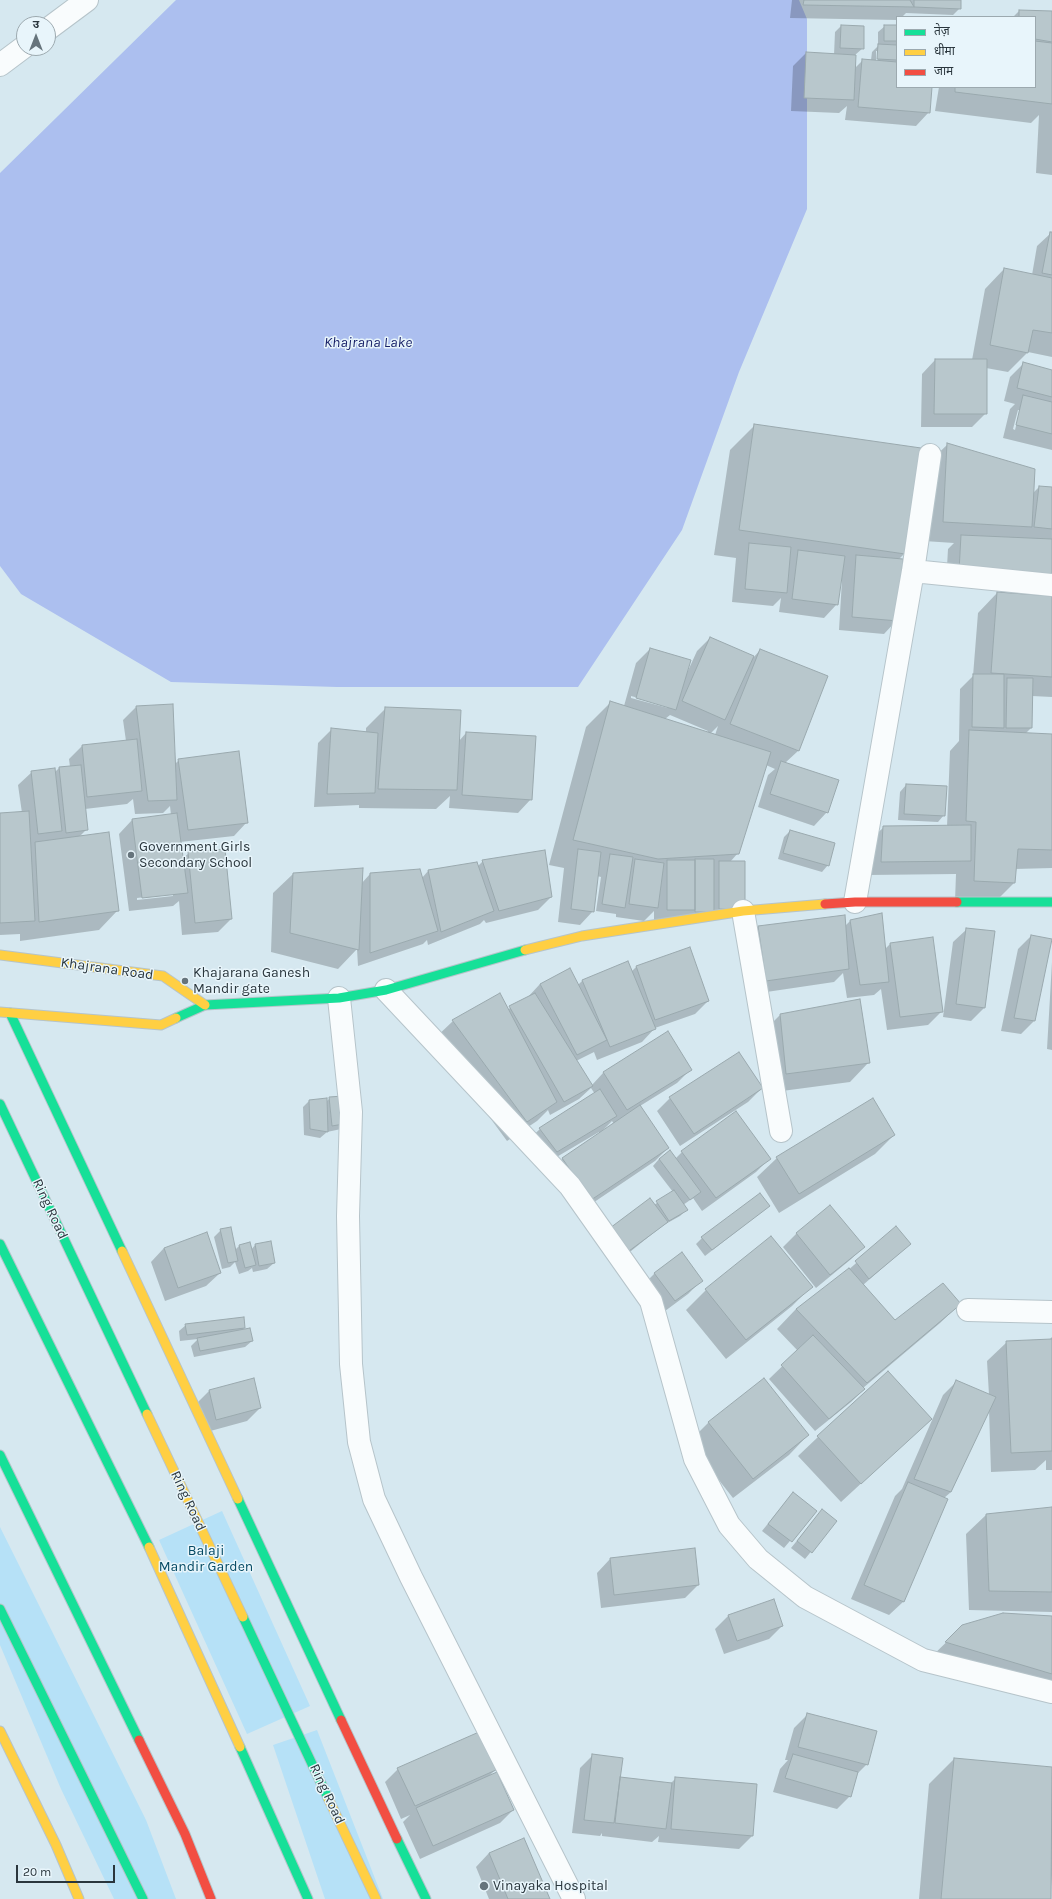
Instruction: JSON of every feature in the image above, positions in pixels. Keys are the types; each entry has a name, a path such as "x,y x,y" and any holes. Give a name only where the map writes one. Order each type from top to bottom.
{"main road":[{"path":"0,1012 161,1025 206,1005 339,998 386,990 531,948 582,936 743,911 855,902 1052,902"},
{"name":"Khajrana Road","path":"0,955 163,976 206,1005"},
{"path":"10,1013 78,1154 362,1766 426,1899"},
{"name":"Ring Road","path":"0,1104 376,1899"},
{"path":"0,1244 165,1580 308,1899"},
{"path":"0,1455 185,1834 212,1899"},
{"path":"0,1609 142,1899"},
{"path":"0,1731 56,1845 79,1899"}],"street":[{"path":"56,23 87,0"},
{"path":"0,65 16,53"},
{"path":"855,902 913,571 930,456"},
{"path":"913,571 1052,585"},
{"path":"743,911 781,1131"},
{"path":"386,990 570,1186 650,1301 695,1459 730,1525 758,1559 805,1597 923,1660 1052,1692"},
{"path":"339,998 351,1112 348,1216 351,1364 359,1442 374,1499 411,1578 574,1899"},
{"path":"968,1310 1052,1312"}],"green space":[{"name":"Balaji Mandir Garden","path":"222,1511 310,1706 247,1734 159,1540"},
{"path":"0,1527 146,1820 176,1899 114,1899 61,1789 0,1645"},
{"path":"317,1730 383,1899 325,1899 273,1745"}],"water":[{"name":"Khajrana Lake","path":"176,0 799,0 807,19 807,209 739,372 682,530 578,687 337,687 171,682 21,594 0,566 0,173"}],"building":[{"path":"804,0 910,0 914,7 803,5"},
{"path":"914,0 961,0 961,9 914,7"},
{"path":"1019,10 1052,11 1052,42 1036,39 1036,16 1019,16"},
{"path":"841,25 864,26 864,49 840,48"},
{"path":"884,25 896,25 896,41 884,41"},
{"path":"1036,41 1052,43 1052,104 955,92 955,88 1036,88"},
{"path":"878,44 896,45 896,60 877,59"},
{"path":"806,52 856,55 854,100 804,98"},
{"path":"862,59 896,62 896,88 932,88 930,113 858,107"},
{"path":"1050,232 1052,232 1052,275 1042,273"},
{"path":"1004,268 1052,278 1052,333 1033,330 1028,353 990,345"},
{"path":"935,359 987,359 987,414 934,414"},
{"path":"1023,362 1052,370 1052,397 1017,388"},
{"path":"1023,395 1052,402 1052,434 1016,425"},
{"path":"754,424 921,448 905,554 739,530"},
{"path":"947,443 1035,469 1032,527 943,522"},
{"path":"1039,486 1052,487 1052,529 1034,527"},
{"path":"961,535 1052,539 1052,576 959,571"},
{"path":"749,543 791,547 787,593 745,589"},
{"path":"798,550 845,556 838,605 792,599"},
{"path":"856,555 903,559 898,621 852,617"},
{"path":"997,592 1052,596 1052,677 991,673"},
{"path":"710,637 754,656 725,720 682,701"},
{"path":"650,648 691,660 676,710 636,698"},
{"path":"760,649 828,676 799,751 730,724"},
{"path":"973,674 1004,674 1004,728 972,727"},
{"path":"1007,678 1033,678 1032,728 1006,728"},
{"path":"610,701 771,752 739,854 658,859 573,840"},
{"path":"173,704 177,800 148,801 136,706"},
{"path":"385,707 461,710 457,790 378,789"},
{"path":"331,728 378,733 375,793 327,794"},
{"path":"969,730 1052,734 1052,850 1018,849 1015,883 974,881 976,822 966,821"},
{"path":"466,732 536,736 532,800 462,795"},
{"path":"137,739 142,791 87,797 82,745"},
{"path":"239,751 248,823 188,830 178,759"},
{"path":"781,761 839,780 828,813 770,794"},
{"path":"81,765 88,830 66,833 59,767"},
{"path":"55,768 62,831 38,834 31,771"},
{"path":"906,784 947,786 945,816 904,814"},
{"path":"29,811 35,921 0,923 0,813"},
{"path":"177,813 188,893 142,898 132,819"},
{"path":"971,825 971,861 881,862 883,826"},
{"path":"790,830 835,843 829,866 783,853"},
{"path":"109,832 119,911 39,922 35,842"},
{"path":"225,849 232,919 195,923 188,852"},
{"path":"578,849 601,852 594,912 571,909"},
{"path":"545,850 552,897 499,911 482,860"},
{"path":"610,854 633,857 625,908 602,904"},
{"path":"635,859 664,863 658,908 629,904"},
{"path":"695,859 714,859 714,912 695,912"},
{"path":"667,860 695,860 695,910 667,910"},
{"path":"719,861 745,861 745,909 719,909"},
{"path":"477,862 494,911 441,932 428,870"},
{"path":"363,868 359,950 290,933 293,873"},
{"path":"420,869 438,931 370,953 370,873"},
{"path":"882,913 889,982 860,985 850,920"},
{"path":"845,915 849,969 766,981 758,926"},
{"path":"966,928 995,931 985,1008 956,1004"},
{"path":"1031,935 1052,939 1035,1021 1014,1018"},
{"path":"933,937 943,1012 900,1017 890,943"},
{"path":"690,947 709,1001 655,1020 636,966"},
{"path":"628,961 656,1029 610,1047 582,980"},
{"path":"570,968 607,1040 577,1055 540,984"},
{"path":"500,993 557,1102 527,1122 452,1020"},
{"path":"535,993 593,1086 564,1102 509,1006"},
{"path":"860,999 870,1063 786,1074 780,1014"},
{"path":"668,1031 692,1070 627,1110 603,1072"},
{"path":"739,1052 763,1088 694,1134 669,1097"},
{"path":"600,1089 617,1116 557,1152 539,1128"},
{"path":"343,1096 349,1123 332,1126 329,1097"},
{"path":"327,1098 328,1132 310,1129 309,1100"},
{"path":"873,1098 895,1135 799,1194 776,1157"},
{"path":"640,1105 669,1148 591,1200 562,1158"},
{"path":"736,1111 771,1159 716,1198 681,1151"},
{"path":"670,1150 701,1192 690,1200 659,1159"},
{"path":"674,1190 688,1210 669,1221 656,1201"},
{"path":"760,1193 770,1206 712,1250 701,1237"},
{"path":"650,1198 668,1222 629,1251 610,1228"},
{"path":"830,1205 865,1247 830,1275 796,1233"},
{"path":"896,1226 911,1244 869,1279 855,1261"},
{"path":"231,1227 238,1261 228,1263 220,1229"},
{"path":"207,1232 221,1273 178,1288 164,1248"},
{"path":"771,1236 813,1287 746,1340 705,1289"},
{"path":"271,1241 275,1263 259,1266 255,1244"},
{"path":"250,1242 256,1265 245,1268 239,1245"},
{"path":"682,1252 703,1281 675,1301 654,1273"},
{"path":"849,1268 895,1320 943,1283 961,1304 867,1383 796,1309"},
{"path":"244,1317 245,1328 187,1335 185,1324"},
{"path":"250,1328 253,1341 200,1351 197,1338"},
{"path":"813,1335 865,1389 829,1419 781,1365"},
{"path":"1052,1339 1052,1451 1011,1453 1006,1341"},
{"path":"888,1371 932,1419 861,1484 817,1436"},
{"path":"254,1378 261,1408 216,1420 209,1390"},
{"path":"764,1378 809,1435 753,1479 708,1422"},
{"path":"956,1380 996,1397 951,1492 914,1479"},
{"path":"908,1482 948,1499 904,1602 864,1585"},
{"path":"793,1492 817,1511 792,1542 768,1524"},
{"path":"1052,1507 1052,1592 989,1591 986,1514"},
{"path":"822,1509 837,1521 812,1553 797,1541"},
{"path":"695,1548 699,1585 614,1595 610,1558"},
{"path":"774,1599 783,1626 737,1641 728,1615"},
{"path":"1003,1613 1052,1616 1052,1674 945,1642 962,1625"},
{"path":"807,1713 877,1731 868,1765 798,1747"},
{"path":"479,1732 496,1770 415,1806 397,1768"},
{"path":"592,1754 623,1758 614,1823 584,1820"},
{"path":"793,1754 858,1772 851,1797 785,1778"},
{"path":"954,1758 1052,1767 1051,1899 941,1899"},
{"path":"497,1772 514,1810 433,1846 416,1808"},
{"path":"620,1777 672,1783 666,1829 615,1823"},
{"path":"675,1777 757,1784 753,1836 671,1829"},
{"path":"524,1838 550,1899 508,1899 489,1853"}],"traffic: fast":[{"path":"957,902 1052,902"},
{"path":"176,1018 205,1005 339,998 386,990 525,950"},
{"path":"10,1013 122,1251"},
{"path":"0,1104 147,1414"},
{"path":"0,1244 149,1547"},
{"path":"0,1455 139,1740"},
{"path":"238,1499 341,1720"},
{"path":"0,1609 143,1899"},
{"path":"243,1617 328,1798"},
{"path":"240,1747 308,1899"},
{"path":"397,1839 426,1899"}],"traffic: slow":[{"path":"525,950 582,936 743,911 825,904"},
{"path":"0,955 163,976 205,1005"},
{"path":"0,1012 161,1025 176,1018"},
{"path":"122,1251 238,1499"},
{"path":"147,1414 243,1617"},
{"path":"149,1547 240,1747"},
{"path":"0,1731 56,1845 79,1899"},
{"path":"328,1798 376,1899"}],"traffic: jam":[{"path":"825,904 855,902 957,902"},
{"path":"341,1720 397,1839"},
{"path":"139,1740 185,1834 211,1899"}],"place":[{"name":"Government Girls Secondary School","path":"131,855"},
{"name":"Khajarana Ganesh Mandir gate","path":"185,981"},
{"name":"Vinayaka Hospital","path":"484,1886"}]}
